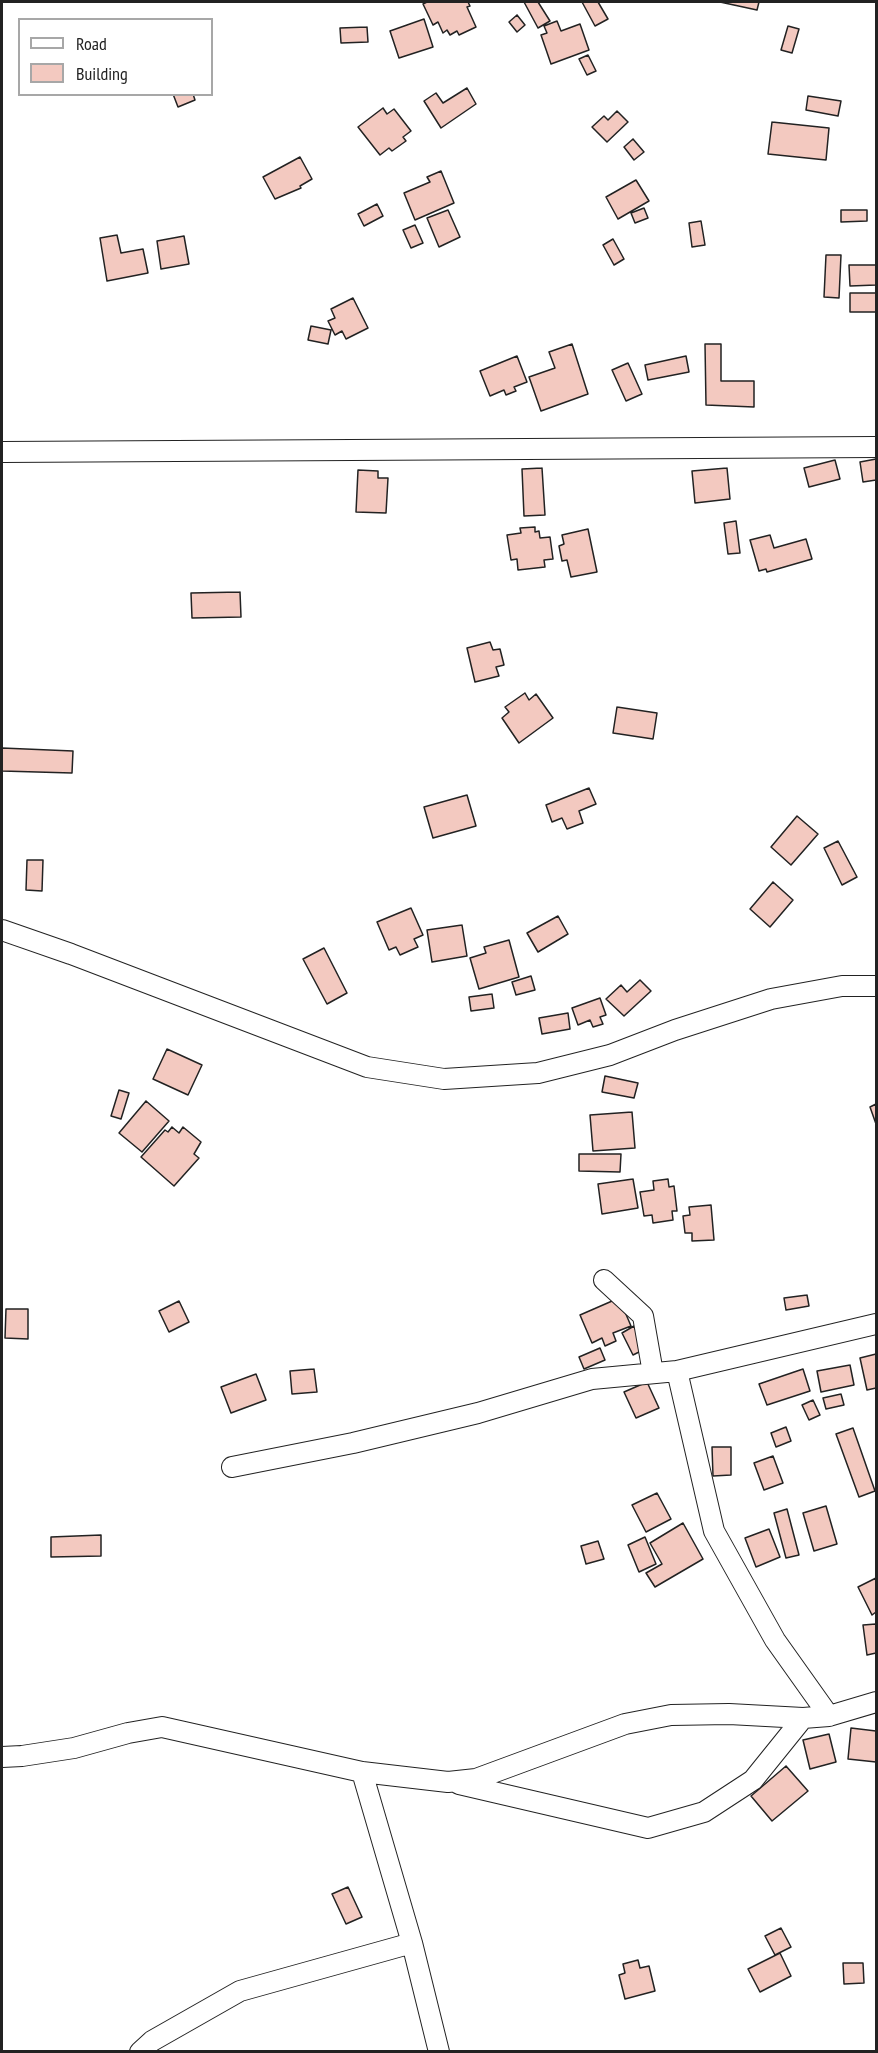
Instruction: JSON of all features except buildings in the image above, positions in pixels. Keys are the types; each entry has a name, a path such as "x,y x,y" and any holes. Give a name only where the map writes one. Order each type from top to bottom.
{"street":[{"path":"2,452 876,447"},
{"path":"2,930 367,1066 444,1078 538,1073 610,1055 675,1030 771,999 842,986 876,986"},
{"path":"604,1280 643,1316 653,1373"},
{"path":"232,1467 353,1443 478,1413 592,1379 677,1371 876,1324"},
{"path":"677,1371 714,1531 775,1640 829,1716"},
{"path":"448,1782 476,1779 625,1725 671,1715 729,1714 803,1718 829,1716 876,1702"},
{"path":"2,1757 74,1748 129,1732 162,1727 362,1772 448,1782 648,1828 704,1812 753,1780 803,1718"},
{"path":"362,1772 411,1943 438,2052"},
{"path":"140,2052 152,2041 240,1991 411,1943"}]}
